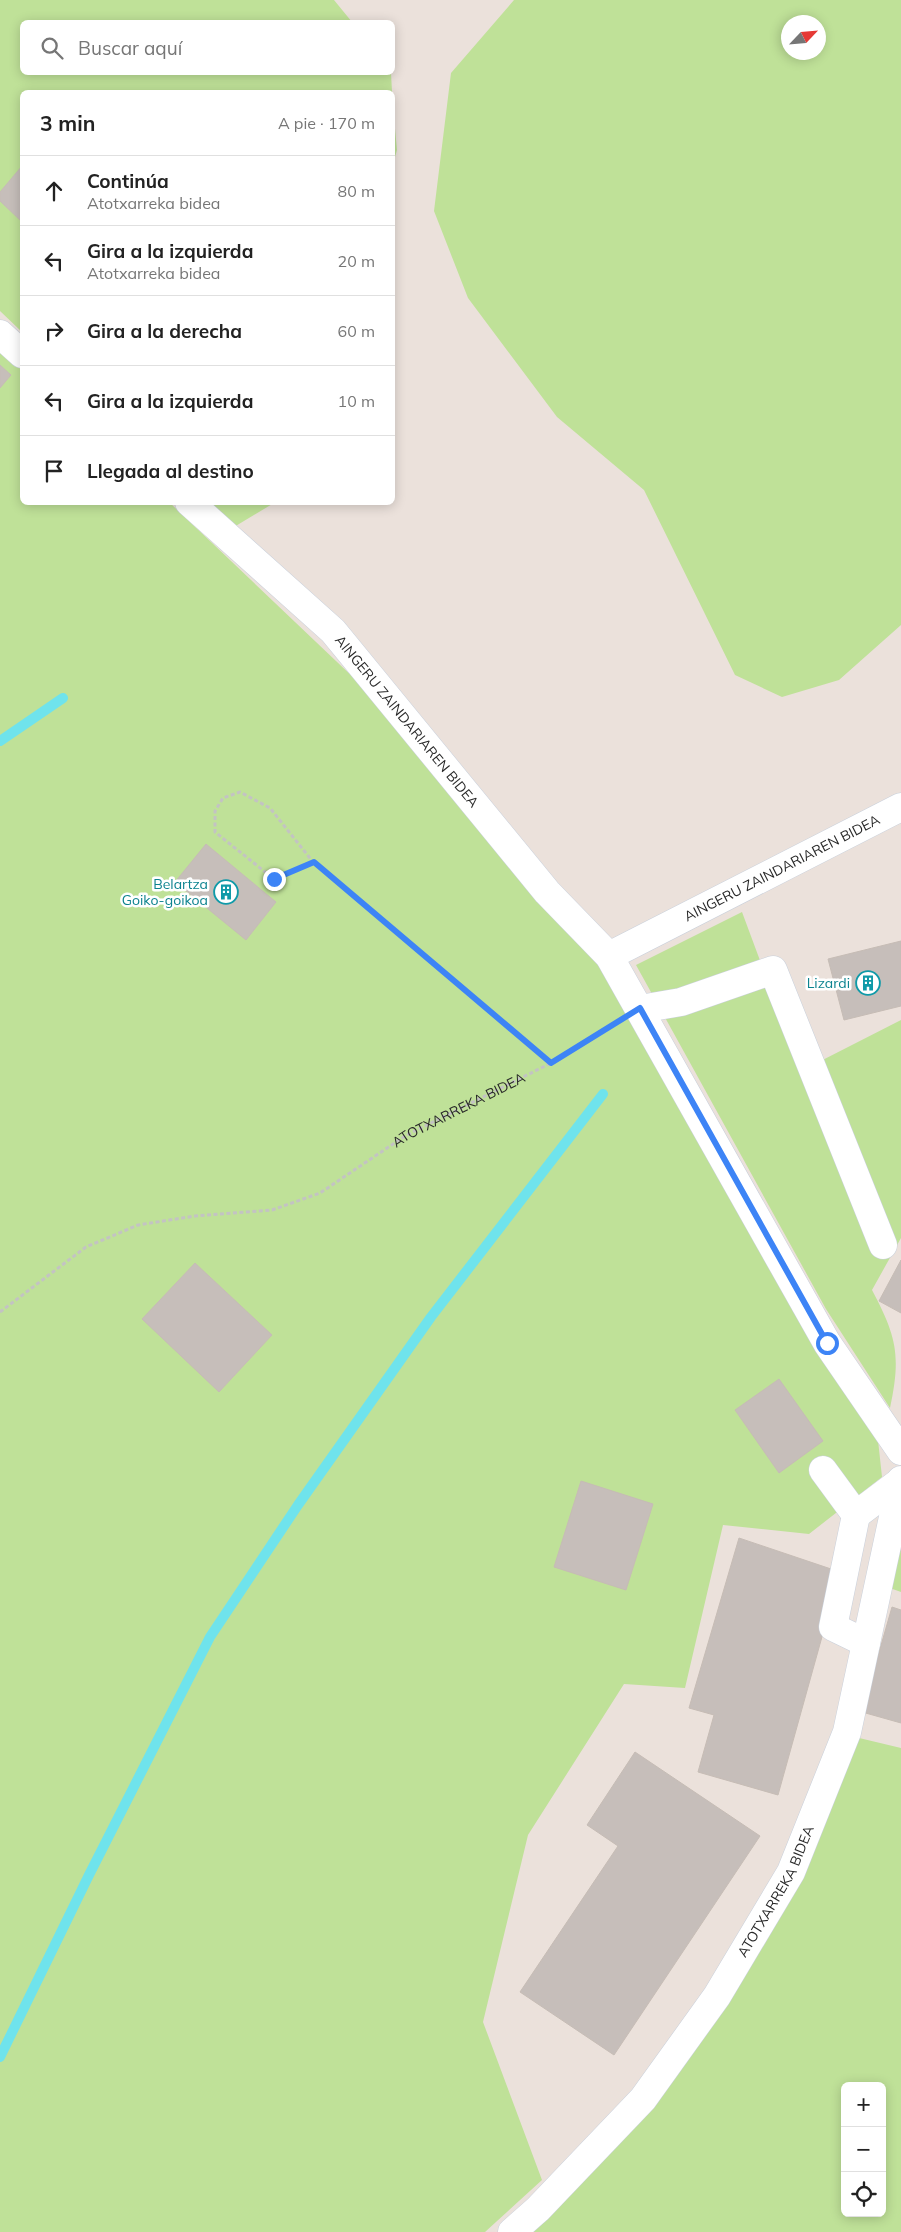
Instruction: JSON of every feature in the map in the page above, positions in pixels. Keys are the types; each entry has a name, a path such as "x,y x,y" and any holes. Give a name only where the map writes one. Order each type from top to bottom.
{"street":[{"path":"0,334 20,352"},
{"name":"AINGERU ZAINDARIAREN BIDEA","path":"192,505 333,631 546,892 609,956 640,1008"},
{"name":"AINGERU ZAINDARIAREN BIDEA","path":"609,956 901,807"},
{"path":"883,1245 773,970 682,1002 640,1008 827,1343 901,1451"},
{"path":"823,1470 856,1515"},
{"path":"866,1643 834,1627 856,1515 901,1480"},
{"name":"ATOTXARREKA BIDEA","path":"512,2232 538,2210 643,2099 717,1996 791,1872 847,1732 901,1480"}],"path":[{"path":"314,862 274,879 215,832 216,811 223,798 240,792 270,808 314,862 551,1063"},
{"name":"ATOTXARREKA BIDEA","path":"0,1312 86,1247 138,1226 195,1216 272,1210 320,1193 405,1136 551,1063 640,1008"}],"green space":[{"path":"0,0 334,0 350,20 20,20 20,75 391,75 392,90 20,90 20,330 0,311"},
{"path":"514,0 901,0 901,625 839,680 782,697 735,675 644,490 557,417 468,298 434,211 451,73"},
{"path":"395,128 397,150 395,157"},
{"path":"0,350 20,367 20,505 172,505 377,700 602,967 755,1243 877,1431 882,1477 809,1534 723,1525 685,1688 624,1684 528,1835 483,2022 542,2180 485,2232 0,2232"},
{"path":"210,505 271,505 234,527"},
{"path":"742,912 801,1071 901,1020 901,1238 872,1290 892,1334 896,1360 890,1408 826,1309 636,965"},
{"path":"901,1530 901,1592 887,1587"},
{"path":"855,1737 901,1748 901,2232 526,2232 726,2002 800,1884"}],"building":[{"path":"20,168 20,220 0,201 0,192"},
{"path":"0,365 11,375 0,388"},
{"name":"Belartza Goiko-goikoa","path":"206,844 276,902 246,940 175,882"},
{"name":"Lizardi","path":"901,941 901,1006 844,1020 828,959"},
{"path":"901,1260 901,1313 879,1301"},
{"path":"195,1263 272,1335 219,1392 142,1319"},
{"path":"779,1379 823,1441 779,1473 735,1410"},
{"path":"581,1481 653,1504 626,1590 554,1567"},
{"path":"739,1538 840,1572 778,1795 698,1772 714,1715 689,1708"},
{"path":"892,1607 901,1610 901,1723 862,1712"},
{"path":"635,1752 760,1836 614,2055 520,1992 618,1846 587,1825"}],"waterway":[{"path":"0,741 63,698"},
{"path":"0,2057 89,1875 210,1637 298,1505 431,1317 603,1094"}],"place":[{"name":"Belartza Goiko-goikoa","path":"226,892"},
{"name":"Lizardi","path":"868,983"}],"route":[{"path":"274,879 314,862 551,1063 640,1008 827,1343"}]}
